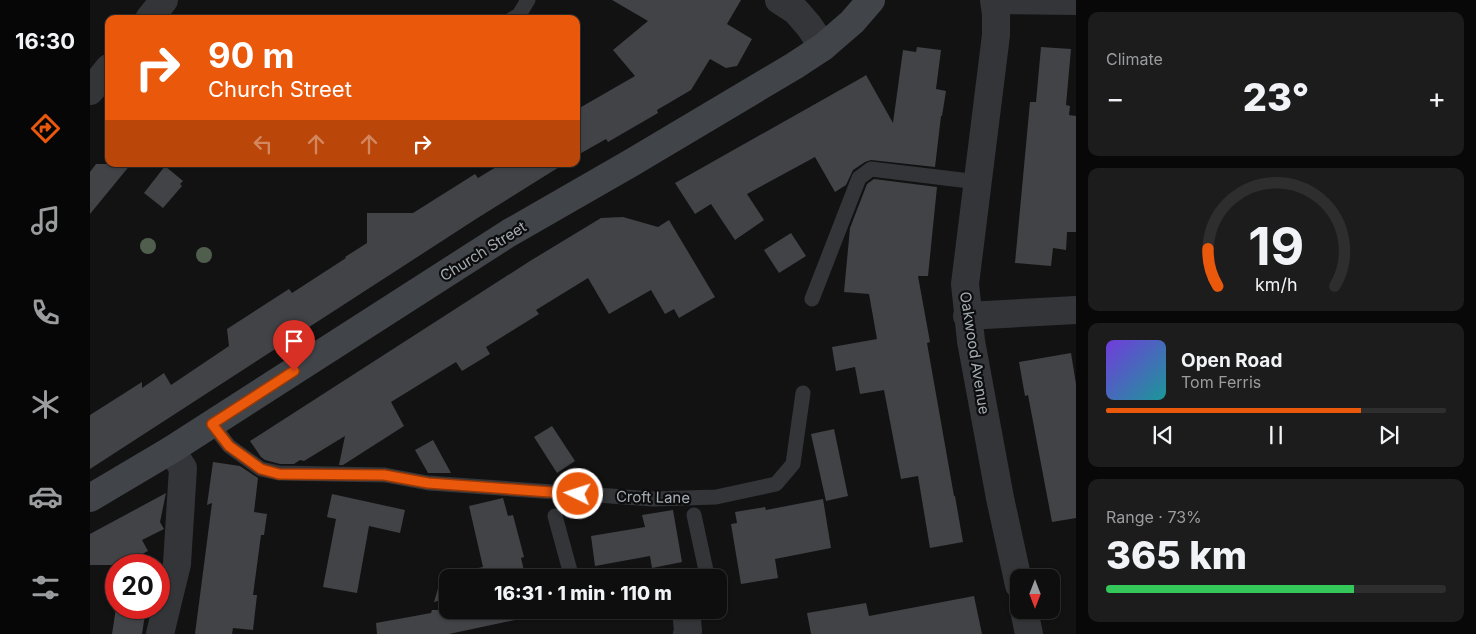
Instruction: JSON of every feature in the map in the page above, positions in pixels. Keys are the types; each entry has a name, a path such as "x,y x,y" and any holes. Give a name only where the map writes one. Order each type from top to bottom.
{"main road":[{"name":"Church Street","path":"90,498 171,450 509,233 640,158 794,66 823,47 852,22 872,0"}],"street":[{"path":"152,15 164,0"},
{"path":"779,0 796,11 810,26 823,47"},
{"path":"996,0 1076,1"},
{"name":"Oakwood Avenue","path":"996,0 996,35 965,284 971,341 998,489 1016,569"},
{"path":"90,92 105,73"},
{"path":"967,316 1076,310"},
{"path":"160,634 178,554 183,468 171,450"},
{"path":"687,619 687,634"},
{"path":"1026,619 1029,634"}],"lane":[{"path":"519,15 528,0"},
{"path":"812,299 859,178 871,169 978,182"},
{"name":"Croft Lane","path":"212,424 229,446 261,469 279,474 384,475 428,483 653,499 716,497 776,484 793,464 803,394"},
{"path":"694,515 705,569"},
{"path":"555,516 570,569"}],"building":[{"path":"612,0 741,0 727,24 752,39 737,66 726,68 710,59 691,90 657,110 658,113 608,142 606,139 580,154 580,108 635,76 613,50 648,21"},
{"path":"917,47 941,50 936,89 946,91 935,167 871,160 853,170 846,185 835,192 815,157 747,194 764,220 735,240 711,204 695,214 675,183 866,75 893,123 903,50 916,52"},
{"path":"1041,47 1071,49 1066,105 1070,106 1069,115 1076,116 1076,232 1067,232 1066,250 1053,248 1051,266 1015,263 1030,102 1036,102"},
{"path":"96,164 105,164 105,167 129,167 90,214 90,172"},
{"path":"164,167 183,181 180,184 182,186 163,208 144,193"},
{"path":"496,167 559,167 90,469 90,415 142,382 142,388 164,373 171,385 229,346 227,329 289,289 292,293 367,243 367,213 413,213 475,174 478,178"},
{"path":"874,179 937,187 928,276 918,276 930,342 927,343 963,542 930,548 918,476 901,479 884,390 860,394 855,367 836,371 832,347 877,339 869,294 844,292 850,228 867,184"},
{"path":"623,217 658,227 669,220 715,297 679,318 674,309 665,314 651,290 609,314 588,278 536,310 539,314 486,347 490,354 462,371 456,362 391,402 404,426 343,465 339,465 345,436 304,461 300,460 294,464 280,464 265,460 250,441 530,261 601,218"},
{"path":"791,233 806,256 779,273 764,250"},
{"path":"1071,353 1076,384 1076,518 1052,522 1028,395 1025,396 1019,362"},
{"path":"552,426 575,461 557,473 534,437"},
{"path":"834,429 848,496 826,501 811,434"},
{"path":"433,440 451,473 428,473 415,450"},
{"path":"213,462 240,466 258,478 254,512 267,514 264,535 261,535 253,595 257,595 253,630 233,628 232,634 195,634 212,503 207,505"},
{"path":"166,493 160,522 164,529 142,540 148,551 142,554 105,554 105,565 90,565 90,534"},
{"path":"332,494 405,510 400,533 369,526 357,593 323,587 336,519 327,517"},
{"path":"503,498 508,516 513,515 524,557 521,558 524,569 473,569 483,567 469,506"},
{"path":"823,499 831,548 775,559 778,578 741,584 731,524 737,523 735,512 765,507 766,510"},
{"path":"673,510 682,562 652,568 650,556 595,566 591,536 645,527 642,515"},
{"path":"439,585 439,601 434,602"},
{"path":"974,596 982,634 811,634 807,613 866,603 869,616"},
{"path":"432,610 439,610 439,619 515,620 449,634 377,634 376,623 431,613"},
{"path":"114,619 144,619 142,634 112,634"}],"route":[{"path":"294,371 212,424 229,446 261,469 279,474 384,475 428,483 578,494"}]}
